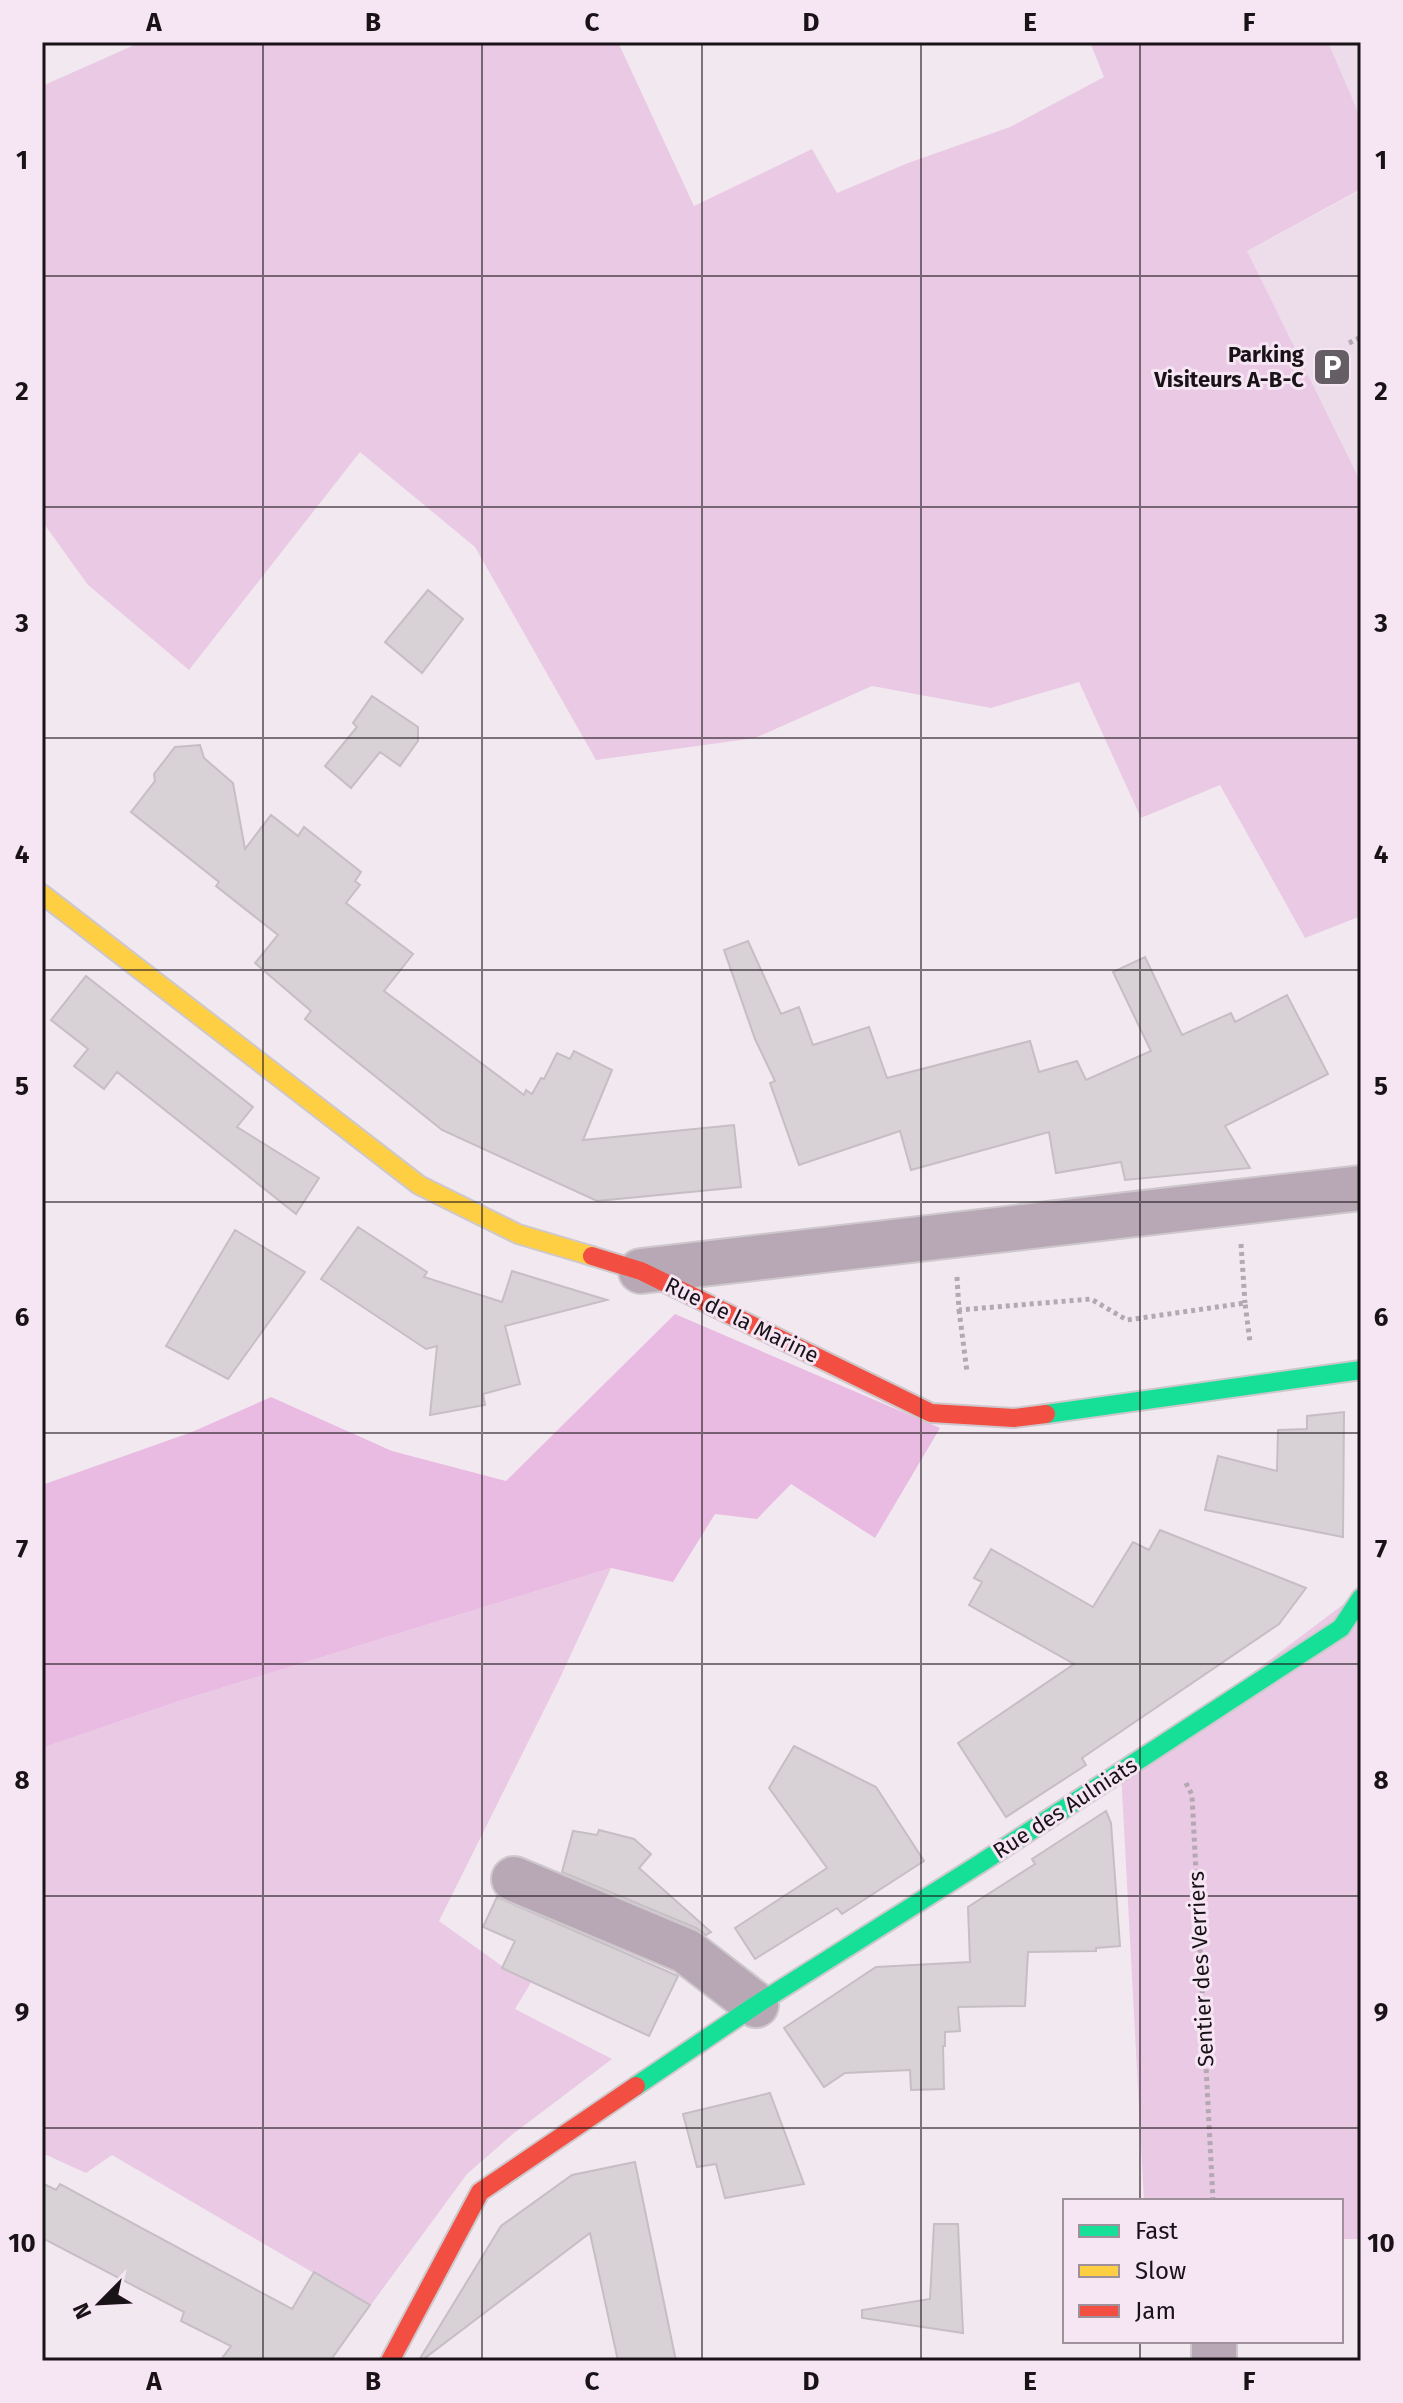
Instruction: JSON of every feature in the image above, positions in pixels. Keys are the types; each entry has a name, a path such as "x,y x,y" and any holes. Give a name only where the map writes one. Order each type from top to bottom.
{"street":[{"path":"42,894 419,1185 518,1234 641,1271"},
{"name":"Rue de la Marine","path":"641,1271 1361,1188"},
{"name":"Rue de la Marine","path":"641,1271 931,1413 1014,1418 1361,1370"},
{"name":"Rue des Aulniats","path":"390,2361 480,2192 756,2005 981,1863 1341,1628 1361,1598"},
{"path":"514,1879 686,1951 756,2005"}],"path":[{"path":"1349,343 1361,337"},
{"path":"1238,1202 1252,1362 1280,1380"},
{"path":"954,1233 959,1310 973,1415"},
{"path":"959,1310 1091,1299 1127,1320 1245,1303"},
{"name":"Sentier des Verriers","path":"1165,1743 1192,1795 1213,2199"}],"shaded area":[{"path":"141,42 618,42 694,206 812,149 837,193 908,163 1010,127 1104,77 1090,42 1328,42 1361,119 1361,189 1247,251 1361,483 1361,916 1305,938 1220,785 1141,818 1079,682 991,708 872,686 755,738 596,760 475,547 360,452 189,670 88,585 42,521 42,86"},
{"path":"1328,42 1361,42 1361,119"},
{"name":"Parking Visiteurs A-B-C","path":"1361,190 1361,615 1247,251"},
{"path":"675,1314 940,1428 875,1538 791,1484 757,1519 715,1514 673,1582 611,1568 179,1701 42,1748 42,1485 192,1432 271,1397 392,1451 506,1481"},
{"path":"611,1568 439,1921 502,1966 532,1981 515,2009 612,2059 513,2134 467,2174 370,2306 112,2155 86,2173 42,2153 42,1748 179,1701"},
{"path":"1361,1591 1361,2239 1343,2239 1343,2199 1144,2199 1121,1772"}],"building":[{"path":"428,590 463,619 422,673 385,642"},
{"path":"372,696 418,727 418,741 400,766 380,752 351,788 325,766 357,727 353,723"},
{"path":"200,745 204,758 233,783 245,849 271,815 298,836 304,827 361,872 355,881 360,885 346,903 413,954 384,991 524,1095 526,1090 532,1094 541,1078 544,1079 557,1053 570,1059 574,1051 612,1070 583,1140 734,1125 741,1187 597,1201 442,1130 340,1048 305,1019 311,1011 255,963 278,935 216,886 219,882 131,812 155,781 154,774 175,747"},
{"path":"748,941 781,1014 799,1007 813,1045 869,1027 887,1078 1030,1041 1039,1072 1077,1061 1086,1080 1151,1051 1113,972 1145,957 1182,1035 1231,1013 1235,1022 1287,995 1328,1074 1225,1126 1250,1168 1125,1180 1121,1162 1056,1173 1049,1132 911,1170 900,1131 799,1165 770,1083 775,1081 755,1039 724,950"},
{"path":"86,976 253,1107 237,1127 319,1178 296,1214 117,1072 104,1089 74,1066 88,1049 51,1020"},
{"path":"358,1227 427,1272 424,1277 502,1302 512,1271 607,1300 505,1326 520,1384 483,1394 485,1405 430,1415 437,1346 426,1349 321,1279"},
{"path":"235,1230 305,1272 228,1379 166,1346"},
{"path":"1344,1412 1343,1537 1205,1510 1218,1456 1277,1471 1278,1430 1307,1429 1307,1416"},
{"path":"1160,1530 1306,1588 1279,1624 1082,1758 1086,1765 1006,1817 958,1743 1074,1664 969,1605 982,1582 974,1578 991,1549 1093,1607 1133,1542 1149,1550"},
{"path":"794,1746 876,1787 924,1861 842,1914 837,1908 755,1959 735,1928 827,1868 769,1788"},
{"path":"1106,1811 1111,1823 1120,1946 1096,1948 1096,1951 1028,1952 1025,2006 958,2007 960,2031 945,2032 944,2089 911,2090 910,2070 845,2073 824,2087 784,2028 876,1967 970,1962 968,1907 1035,1864 1032,1859"},
{"path":"599,1830 634,1839 651,1854 639,1868 711,1932 706,1935 696,1928 562,1872 573,1831 597,1835"},
{"path":"497,1897 678,1976 649,2036 502,1968 515,1941 483,1927"},
{"path":"770,2093 804,2184 725,2198 716,2164 697,2167 683,2114"},
{"path":"635,2162 676,2361 618,2361 590,2233 419,2360 501,2226 572,2175"},
{"path":"42,2183 56,2190 60,2184 292,2309 314,2272 370,2305 330,2361 220,2361 231,2346 181,2321 184,2312 42,2238"},
{"path":"934,2224 958,2224 963,2333 862,2318 862,2310 930,2299"}],"traffic: fast":[{"path":"1046,1414 1361,1370"},
{"path":"636,2086 756,2005 981,1863 1341,1628 1361,1598"}],"traffic: slow":[{"path":"42,894 419,1185 518,1234 592,1256"}],"traffic: jam":[{"path":"592,1256 641,1271 931,1413 1014,1418 1046,1414"},
{"path":"390,2361 480,2192 636,2086"}],"place":[{"name":"Parking Visiteurs A-B-C","path":"1332,367"}]}
